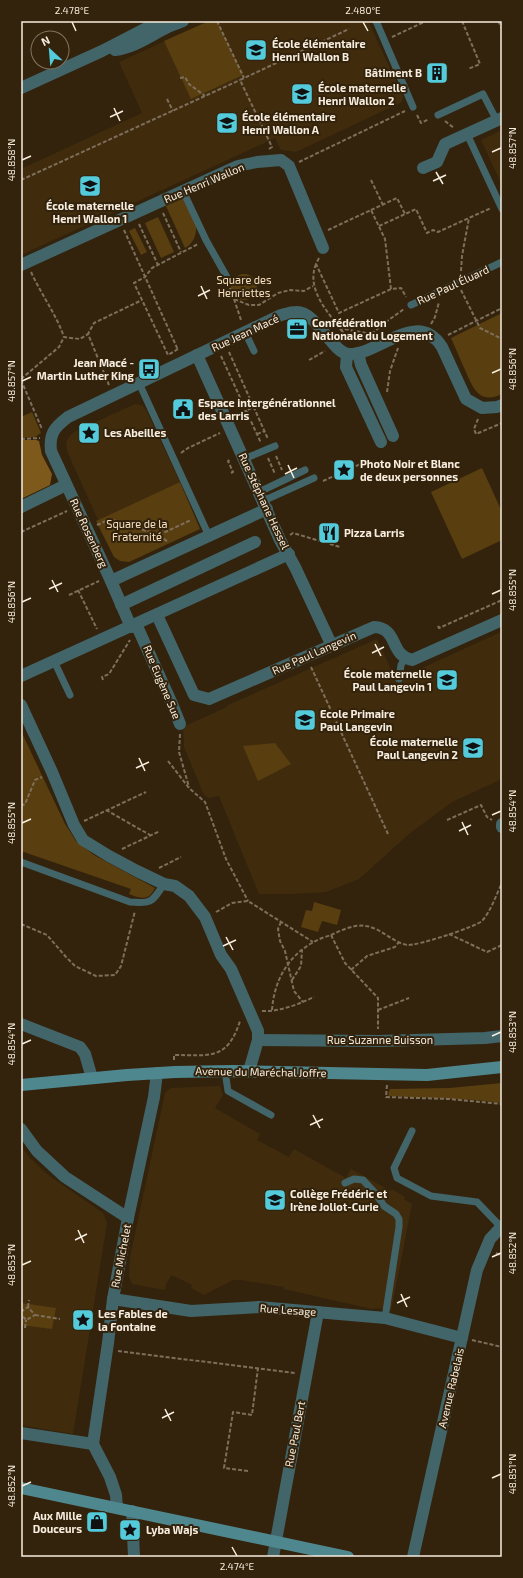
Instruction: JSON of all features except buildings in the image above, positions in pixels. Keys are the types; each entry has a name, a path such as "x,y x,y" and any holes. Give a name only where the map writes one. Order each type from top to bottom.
{"main road":[{"name":"Avenue du Maréchal Joffre","path":"21,1085 158,1073 249,1071 427,1075 502,1067"},
{"path":"21,1488 348,1557"}],"street":[{"path":"21,88 102,51 160,21"},
{"path":"102,51 130,46 183,21"},
{"path":"423,168 437,162 445,144 499,119"},
{"name":"Rue Henri Wallon","path":"24,263 238,166 257,162 281,160 289,166"},
{"path":"289,166 323,248"},
{"name":"Rue Jean Macé","path":"47,438 56,426 68,417 281,315 297,311 310,317 335,345 353,353"},
{"path":"353,353 363,352 410,331 426,332 438,340 466,399 482,408 497,407 502,405"},
{"path":"353,353 361,366 393,436"},
{"path":"353,353 346,367 381,442"},
{"name":"Rue Stéphane Hessel","path":"197,355 229,424 239,459 263,501 280,540 289,554 332,646"},
{"path":"360,395 372,390"},
{"path":"21,507 66,485 47,438"},
{"name":"Rue Rosenberg","path":"66,485 121,605"},
{"path":"110,579 209,536 263,501"},
{"path":"121,605 255,542"},
{"path":"21,676 289,554"},
{"name":"Rue Eugène Sue","path":"121,605 141,635 180,724"},
{"name":"Rue Paul Langevin","path":"157,615 194,695 209,699 374,627 382,627 389,632 399,654 405,658"},
{"path":"405,658 412,660 502,620"},
{"path":"21,705 52,772 74,826 83,840 109,856 164,884 176,886 189,896 205,917 221,955 231,969 258,1031 258,1040 249,1071"},
{"path":"21,1024 80,1047 85,1054 92,1078"},
{"name":"Rue Suzanne Buisson","path":"258,1040 379,1041 485,1038 502,1036"},
{"name":"Rue Michelet","path":"93,1444 113,1299 158,1073"},
{"path":"21,1130 37,1151 64,1177 128,1218"},
{"name":"Avenue Rabelais","path":"413,1557 477,1270 490,1239 501,1226"},
{"name":"Rue Lesage","path":"113,1299 191,1311 259,1307 385,1318 462,1338"},
{"name":"Rue Paul Bert","path":"272,1557 318,1312"},
{"path":"21,1433 93,1444 110,1477 116,1495 117,1508"},
{"path":"132,1512 134,1557"}],"lane":[{"path":"376,21 413,107"},
{"path":"438,115 483,94 499,119"},
{"path":"464,136 501,207"},
{"path":"183,191 206,240 228,279"},
{"name":"Rue Paul Éluard","path":"411,305 502,262"},
{"path":"246,332 254,351"},
{"path":"139,383 209,536"},
{"path":"239,459 274,446"},
{"path":"263,501 305,470"},
{"path":"263,501 314,478"},
{"path":"399,679 401,665 405,658"},
{"path":"54,661 70,695"},
{"path":"21,862 130,902 145,903 155,898 164,884"},
{"path":"225,1071 228,1091 271,1115"},
{"path":"412,1131 394,1168 398,1178 431,1196 477,1202 501,1226"},
{"path":"345,1183 354,1179 363,1180 376,1194 384,1206 396,1214 399,1219 385,1318"}],"path":[{"path":"217,21 245,78"},
{"path":"384,40 426,21"},
{"path":"462,21 480,64 468,69"},
{"path":"498,21 502,28"},
{"path":"21,180 349,29"},
{"path":"180,78 186,77 189,84 205,96"},
{"path":"240,80 272,147 257,162"},
{"path":"167,99 173,111"},
{"path":"289,166 413,107 421,123 438,115 464,136"},
{"path":"371,180 382,205"},
{"path":"318,235 397,198 404,214"},
{"path":"158,203 181,253"},
{"path":"379,226 416,209 427,233 433,230 438,232 469,218 501,207"},
{"path":"316,264 339,313 391,289 385,239 371,210"},
{"path":"135,214 158,265"},
{"path":"469,218 462,256 461,274 458,283 480,328 502,339"},
{"path":"120,220 184,361"},
{"path":"178,349 168,355 134,283 146,278 152,268 206,240"},
{"path":"323,248 314,270 313,286 325,308 350,341 353,353"},
{"path":"21,439 47,438 21,380 60,347 64,337 59,323 24,263"},
{"path":"228,279 246,332"},
{"path":"234,299 249,305 259,305 278,293 290,290 304,291 313,286"},
{"name":"Rue Paul Éluard","path":"391,289 401,288 411,305"},
{"path":"426,332 435,317 439,305 438,292"},
{"path":"64,337 80,339 88,334 94,323 142,300"},
{"path":"350,341 373,333 383,324 411,305"},
{"path":"438,340 502,308"},
{"path":"341,330 344,329 366,333 366,336"},
{"path":"88,334 114,395"},
{"path":"381,411 387,395 390,371 401,335"},
{"path":"220,344 254,407 264,431 274,446 284,473"},
{"path":"220,344 246,411 276,477 280,475"},
{"path":"309,360 335,345"},
{"path":"174,459 188,448 229,424 254,407"},
{"path":"482,408 474,429 476,434 502,423"},
{"path":"257,434 264,431"},
{"path":"231,473 233,472 228,461 239,459"},
{"path":"21,532 63,513"},
{"path":"160,535 200,516"},
{"path":"86,529 110,519 160,535 178,550"},
{"path":"280,540 293,533 340,547"},
{"path":"69,595 78,590 110,579"},
{"path":"78,590 102,640"},
{"path":"438,626 439,628 502,600"},
{"path":"103,680 102,677 109,674 130,640 141,635"},
{"path":"307,656 388,834"},
{"name":"Rue Eugène Sue","path":"180,724 179,752 189,788"},
{"path":"168,761 189,788 205,802 226,859 248,901 313,942"},
{"path":"21,806 25,804 35,780 52,772"},
{"path":"74,826 146,792"},
{"path":"447,820 481,805 487,817 502,825"},
{"path":"106,810 150,835"},
{"path":"109,856 160,831"},
{"path":"151,877 155,869 181,857"},
{"path":"272,1010 277,984 287,965 302,949 313,942 357,925 377,929 398,942 408,945 417,944 469,928 481,922 487,914 502,883"},
{"path":"205,917 232,903 248,901"},
{"path":"21,924 47,935 66,958 75,966 96,976 115,975 121,966 137,902"},
{"path":"281,922 278,929 280,941 285,951 294,991 303,1002"},
{"path":"449,934 487,952 502,945"},
{"path":"331,935 345,963 378,998 379,1041"},
{"path":"351,970 367,956 395,947 398,942"},
{"path":"292,980 301,966 302,949"},
{"path":"255,1010 272,1010 303,1002 314,997"},
{"path":"378,1010 410,998"},
{"path":"174,1060 174,1055 212,1055 223,1050 233,1040 242,1016"},
{"path":"386,1088 386,1097 449,1099 502,1104"},
{"path":"25,1328 26,1320 21,1313 28,1307 29,1300"},
{"path":"28,1307 35,1315"},
{"path":"26,1320 35,1315 60,1319"},
{"path":"462,1338 502,1347"},
{"path":"107,1350 307,1374"},
{"path":"248,1471 224,1468 233,1412 252,1415 258,1368"}],"shaded area":[{"path":"209,21 368,21 403,96 402,102 296,152 281,150 275,138 21,255 21,169 142,113 119,62"},
{"path":"502,130 502,185 481,140"},
{"path":"135,404 142,405 146,410 180,482 98,520 67,451 66,443 74,432"},
{"path":"21,440 39,441 42,455 52,474 50,485 21,499"},
{"path":"501,632 502,779 452,802 409,834 359,879 326,892 259,894 219,796 209,798 204,795 184,747 183,727 227,707 226,706 377,639 396,680"},
{"name":"Collège Frédéric et Irène Joliot-Curie","path":"220,1086 223,1095 215,1108 260,1134 257,1140 289,1157 294,1149 346,1178 351,1169 391,1191 392,1189 405,1197 404,1199 412,1204 391,1311 377,1308 372,1309 284,1289 284,1287 241,1280 233,1280 204,1295 191,1288 192,1285 174,1276 171,1276 166,1284 165,1290 132,1284 129,1276 130,1257 165,1093 171,1088"},
{"path":"21,1146 29,1157 48,1175 103,1213 107,1223 73,1434 21,1425"}],"green space":[{"path":"209,21 217,21 243,75 191,99 164,41"},
{"path":"184,198 196,224 193,241 185,248 166,206"},
{"path":"158,217 174,252 161,258 145,223"},
{"path":"135,228 147,252 141,255 129,231"},
{"name":"Square des Henriettes","path":"244,274 253,278 257,287 253,296 244,300 235,296 231,287 235,278"},
{"path":"502,313 502,394 494,397 482,396 474,388 468,377 451,338"},
{"path":"32,412 41,433 35,437 21,438 21,417"},
{"path":"482,468 502,512 502,540 462,559 431,492"},
{"name":"Square de la Fraternité","path":"180,482 200,529 129,562 120,561 114,557 96,521"},
{"path":"21,731 65,824 76,841 94,855 155,888 150,895 144,898 133,896 129,894 131,889 21,851"},
{"path":"275,743 291,764 258,781 243,746"},
{"path":"314,902 341,910 337,925 322,921 318,932 301,927 306,910 312,911"},
{"path":"502,1083 502,1103 475,1100 389,1096 388,1094 390,1089 450,1088"},
{"path":"21,1303 56,1308 52,1329 21,1325"}],"place":[{"name":"École élémentaire Henri Wallon B","path":"256,50"},
{"name":"Bâtiment B","path":"437,73"},
{"name":"École maternelle Henri Wallon 2","path":"302,94"},
{"name":"École élémentaire Henri Wallon A","path":"227,123"},
{"name":"École maternelle Henri Wallon 1","path":"90,186"},
{"name":"Confédération Nationale du Logement","path":"297,329"},
{"name":"Jean Macé - Martin Luther King","path":"149,369"},
{"name":"Espace intergénérationnel des Larris","path":"183,409"},
{"name":"Les Abeilles","path":"89,433"},
{"name":"Photo Noir et Blanc de deux personnes","path":"344,470"},
{"name":"Pizza Larris","path":"329,533"},
{"name":"École maternelle Paul Langevin 1","path":"447,680"},
{"name":"Ecole Primaire Paul Langevin","path":"305,720"},
{"name":"École maternelle Paul Langevin 2","path":"473,748"},
{"name":"Collège Frédéric et Irène Joliot-Curie","path":"275,1200"},
{"name":"Les Fables de la Fontaine","path":"83,1320"},
{"name":"Aux Mille Douceurs","path":"97,1522"},
{"name":"Lyba Wajs","path":"130,1530"}]}
